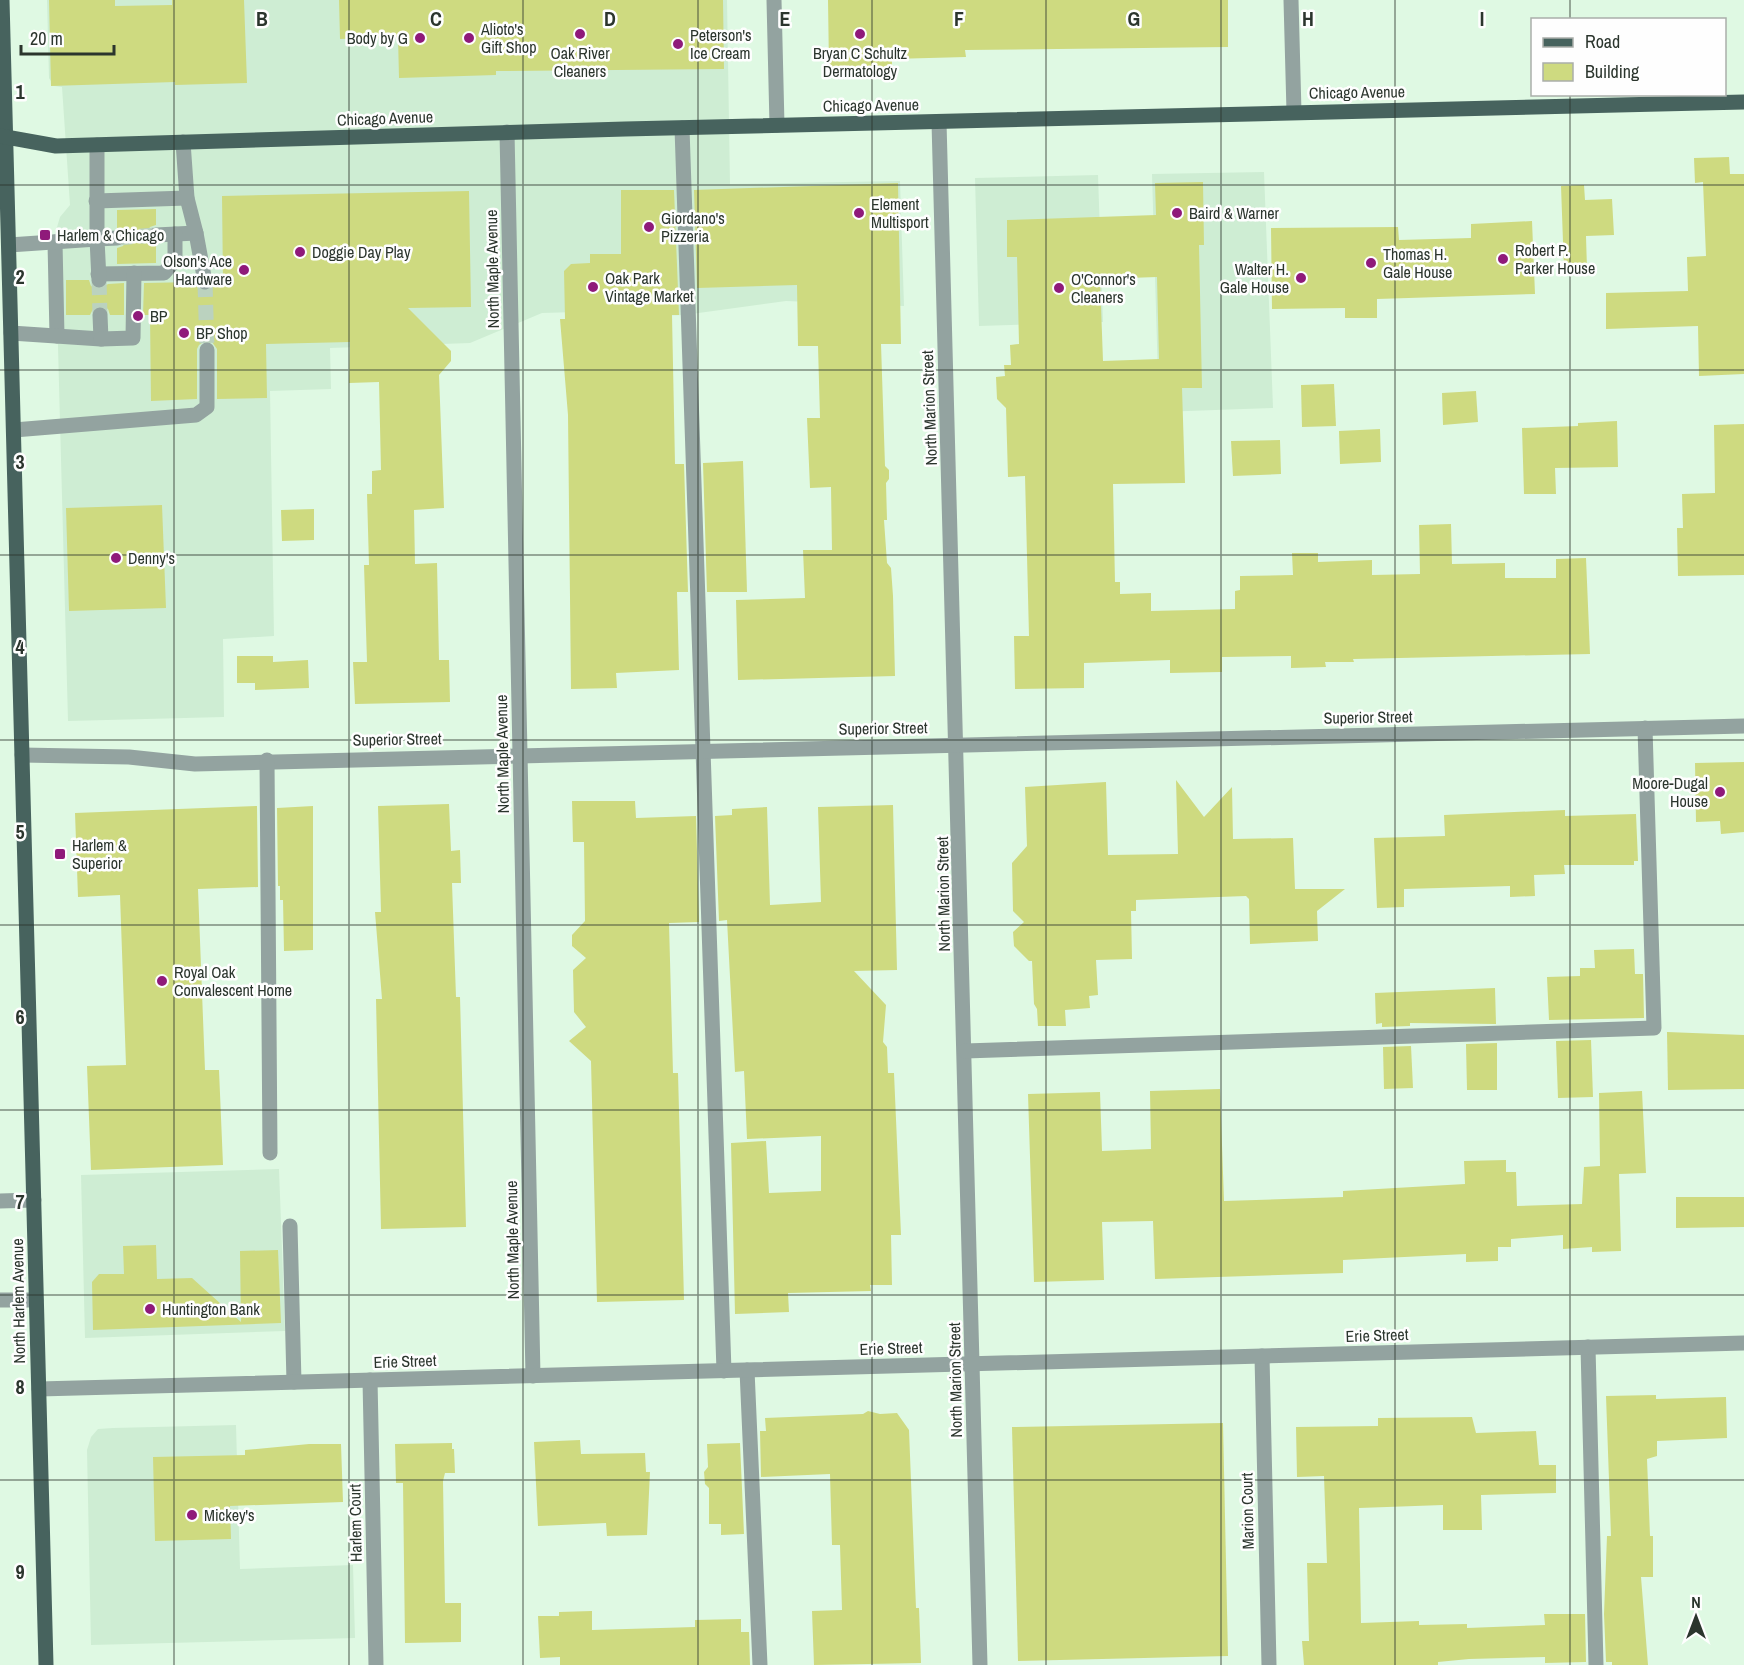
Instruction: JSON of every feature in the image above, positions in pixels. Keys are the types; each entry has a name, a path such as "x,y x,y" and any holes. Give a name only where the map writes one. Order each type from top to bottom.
{"main road":[{"name":"North Harlem Avenue","path":"2,0 3,137 9,245 46,1665"},
{"name":"Chicago Avenue","path":"3,137 56,146 1294,111 1744,102"}],"street":[{"path":"774,0 777,125"},
{"path":"1291,0 1294,111"},
{"name":"North Marion Street","path":"939,122 980,1665"},
{"path":"682,128 724,1371"},
{"name":"North Maple Avenue","path":"507,132 533,1376"},
{"path":"183,142 186,198 196,233 205,282"},
{"path":"98,145 96,201 98,277 134,273 164,273 174,260 175,234"},
{"path":"96,201 186,198"},
{"path":"156,235 196,233"},
{"path":"9,245 117,238"},
{"path":"55,242 57,336"},
{"path":"11,333 134,339 134,273"},
{"path":"100,315 100,339"},
{"path":"14,430 196,415 207,407 207,350"},
{"name":"Superior Street","path":"22,755 129,757 195,764 267,760 1744,726"},
{"path":"965,1051 1654,1028 1645,728"},
{"path":"267,760 270,1153"},
{"path":"0,1201 34,1200"},
{"path":"290,1226 294,1382"},
{"path":"0,1300 36,1300"},
{"name":"Erie Street","path":"39,1389 1744,1343"},
{"path":"1588,1347 1596,1665"},
{"name":"Marion Court","path":"1262,1356 1269,1665"},
{"path":"747,1370 760,1665"},
{"name":"Harlem Court","path":"370,1380 376,1665"}],"shaded area":[{"path":"47,0 727,0 730,184 900,181 904,306 786,301 684,315 622,317 610,311 542,313 470,343 330,348 331,389 270,391 274,636 223,639 224,717 68,721 55,234 60,217 70,205 62,87 54,86 49,78"},
{"path":"1264,172 1273,408 1159,412 1152,174"},
{"path":"1098,175 1103,322 979,326 975,178"},
{"path":"279,1169 285,1331 85,1338 81,1175"},
{"path":"236,1425 240,1569 353,1565 355,1638 91,1645 87,1450 91,1437 98,1429"}],"building":[{"path":"49,0 115,0 115,6 172,5 172,0 244,0 247,83 175,85 175,82 51,86"},
{"path":"339,0 723,0 724,69 496,71 496,75 399,78 398,37 340,39"},
{"path":"828,0 1228,0 1228,47 965,50 966,57 892,59 892,67 829,68"},
{"path":"1729,157 1730,174 1744,174 1744,374 1699,376 1698,326 1606,329 1606,293 1688,291 1687,257 1706,256 1703,182 1695,183 1694,158"},
{"path":"1203,182 1204,245 1199,245 1202,388 1182,388 1185,483 1113,484 1115,582 1120,582 1120,594 1151,593 1151,611 1235,609 1235,591 1240,590 1240,576 1293,575 1292,553 1318,553 1318,562 1372,560 1372,575 1420,574 1419,525 1451,524 1452,564 1505,563 1505,578 1556,578 1556,559 1586,558 1590,654 1353,659 1354,662 1325,662 1326,667 1291,668 1291,656 1222,657 1222,672 1170,673 1170,660 1084,663 1084,688 1015,689 1014,636 1029,636 1025,476 1008,477 1006,408 997,399 996,377 1005,376 1004,365 1011,365 1010,345 1019,344 1017,257 1007,257 1007,220 1156,215 1155,183","holes":["1157,277 1159,359 1103,361 1100,279"]},
{"path":"898,183 901,344 881,344 885,466 889,470 889,479 886,483 887,520 884,520 887,563 891,568 893,596 895,676 738,680 736,600 805,598 803,550 832,550 831,487 810,488 807,418 820,418 818,346 798,346 797,285 697,288 694,190"},
{"path":"1584,185 1585,200 1612,199 1614,235 1586,236 1587,269 1564,270 1561,186"},
{"path":"621,190 674,190 679,315 672,315 675,464 684,464 688,592 677,592 679,670 616,673 617,688 571,689 568,415 560,319 565,319 564,271 571,264 590,263 590,254 621,254"},
{"path":"469,191 471,307 408,308 451,351 451,361 439,375 444,508 414,510 415,564 437,563 439,660 449,660 450,702 355,704 353,662 367,662 364,565 369,565 367,494 372,494 372,471 381,470 379,382 349,383 350,342 266,344 267,398 217,399 217,349 212,342 206,340 197,349 197,399 151,401 150,315 143,315 144,283 195,282 198,289 206,292 212,289 215,282 223,282 222,196"},
{"path":"156,209 156,225 150,227 146,235 148,241 156,245 156,263 117,264 117,248 123,246 127,238 125,232 117,228 117,210"},
{"path":"1532,221 1535,294 1377,299 1377,318 1345,318 1345,308 1272,309 1271,228 1398,227 1399,240 1471,238 1471,224"},
{"path":"66,280 89,280 91,286 99,290 108,284 124,283 124,315 110,315 108,309 100,305 94,307 90,315 66,315"},
{"path":"1334,384 1336,426 1302,427 1301,385"},
{"path":"1476,391 1478,422 1443,425 1442,393"},
{"path":"1617,421 1618,467 1555,468 1556,494 1524,494 1522,428 1578,426 1578,423"},
{"path":"1744,424 1744,575 1678,576 1677,528 1683,528 1682,494 1715,493 1714,425"},
{"path":"1380,429 1381,462 1340,464 1339,431"},
{"path":"1280,440 1281,474 1233,476 1231,441"},
{"path":"743,461 747,592 707,592 703,463"},
{"name":"Denny's","path":"162,505 166,608 69,611 66,508"},
{"path":"314,509 314,540 282,541 281,510"},
{"path":"237,656 273,656 273,662 308,660 309,688 255,690 255,683 237,683"},
{"name":"Moore-Dugal House","path":"1744,762 1744,832 1721,834 1720,821 1696,822 1695,763"},
{"path":"1176,780 1204,817 1232,787 1233,839 1293,838 1295,889 1345,889 1317,911 1318,941 1250,944 1249,899 1246,896 1136,900 1136,911 1131,911 1132,959 1096,960 1098,995 1089,996 1090,1008 1065,1010 1066,1026 1038,1026 1037,1009 1034,1004 1032,961 1029,961 1014,946 1013,932 1024,922 1013,911 1012,863 1027,846 1025,787 1106,782 1108,855 1178,854"},
{"path":"572,801 635,801 636,818 696,816 699,922 669,923 673,1073 678,1073 684,1300 597,1302 591,1061 569,1041 586,1027 574,1012 573,970 586,958 572,946 572,935 585,921 584,842 573,842"},
{"path":"449,804 451,851 460,850 461,883 452,883 456,997 460,997 466,1227 381,1229 376,999 382,999 375,912 381,912 378,806"},
{"path":"893,805 897,970 854,971 886,1005 883,1042 887,1047 888,1073 894,1073 901,1235 891,1235 892,1285 870,1285 871,1291 788,1293 789,1312 735,1314 731,1143 766,1141 769,1193 821,1191 821,1136 747,1139 744,1071 735,1072 727,920 719,921 715,816 732,815 732,809 767,807 770,905 821,902 818,807"},
{"name":"Royal Oak Convalescent Home","path":"257,806 258,887 198,889 205,1070 219,1070 223,1165 91,1170 87,1066 126,1065 120,895 78,897 75,813"},
{"path":"313,806 313,950 284,951 283,900 280,900 280,886 278,886 277,808"},
{"path":"1565,810 1565,816 1636,814 1638,861 1634,861 1634,865 1564,865 1565,874 1534,875 1535,896 1510,897 1510,886 1404,889 1404,907 1377,908 1374,838 1445,836 1444,815"},
{"path":"1634,949 1635,974 1643,974 1644,1018 1549,1020 1547,977 1580,976 1580,968 1595,968 1594,950"},
{"path":"1495,988 1496,1024 1410,1023 1410,1026 1382,1027 1382,1023 1376,1024 1375,993"},
{"path":"1667,1032 1744,1035 1744,1089 1668,1090"},
{"path":"1591,1040 1593,1097 1558,1098 1556,1041"},
{"path":"1497,1043 1497,1090 1467,1090 1466,1044"},
{"path":"1411,1046 1413,1088 1384,1089 1383,1047"},
{"path":"1220,1089 1224,1201 1343,1197 1343,1191 1465,1184 1464,1161 1506,1160 1506,1172 1516,1172 1517,1206 1582,1204 1584,1167 1600,1166 1599,1093 1642,1091 1646,1173 1619,1174 1621,1251 1592,1252 1592,1247 1563,1249 1563,1235 1511,1239 1511,1247 1498,1247 1498,1261 1466,1262 1466,1254 1343,1260 1343,1273 1155,1279 1153,1221 1102,1222 1104,1280 1034,1282 1028,1094 1100,1092 1102,1151 1151,1149 1150,1091"},
{"path":"1676,1197 1744,1197 1744,1227 1676,1228"},
{"path":"156,1245 157,1279 192,1278 241,1322 240,1251 278,1250 281,1323 93,1330 92,1282 99,1274 124,1274 123,1246"},
{"path":"1656,1395 1656,1399 1726,1397 1727,1438 1657,1441 1657,1456 1647,1459 1650,1536 1653,1536 1653,1577 1641,1577 1648,1665 1612,1665 1612,1662 1606,1662 1604,1614 1607,1536 1611,1536 1606,1396"},
{"path":"868,1411 880,1414 897,1413 909,1430 916,1608 919,1608 921,1663 814,1665 812,1611 842,1610 840,1545 832,1545 830,1474 761,1477 760,1431 766,1431 765,1418 863,1414"},
{"path":"1472,1417 1476,1433 1536,1431 1539,1465 1556,1465 1556,1493 1481,1495 1482,1530 1443,1530 1443,1505 1359,1508 1361,1623 1419,1621 1419,1625 1467,1624 1467,1628 1545,1625 1544,1614 1585,1614 1586,1662 1545,1663 1545,1657 1469,1659 1438,1662 1438,1665 1304,1665 1302,1641 1309,1641 1307,1563 1327,1563 1324,1476 1297,1477 1296,1427 1378,1426 1378,1418"},
{"path":"1223,1423 1228,1656 1018,1661 1012,1427"},
{"path":"580,1440 581,1454 645,1453 646,1472 650,1472 647,1535 607,1536 606,1523 538,1526 534,1442"},
{"path":"452,1443 455,1473 445,1473 443,1481 445,1603 461,1603 461,1642 405,1643 403,1483 396,1483 395,1444"},
{"path":"740,1443 744,1534 721,1535 721,1524 709,1524 709,1488 705,1484 704,1472 708,1467 707,1444"},
{"path":"309,1444 341,1444 343,1502 230,1506 231,1539 155,1541 153,1457 245,1455 245,1450"},
{"path":"592,1611 592,1630 695,1627 695,1620 741,1619 741,1632 749,1632 750,1665 560,1665 560,1657 540,1658 538,1616 559,1616 559,1612"}],"tunnel":[{"path":"117,238 156,235"},
{"path":"99,280 100,315"},
{"path":"205,282 207,350"}],"place":[{"name":"Oak River Cleaners","path":"580,34"},
{"name":"Bryan C Schultz Dermatology","path":"860,34"},
{"name":"Body by G","path":"420,38"},
{"name":"Alioto's Gift Shop","path":"469,38"},
{"name":"Peterson's Ice Cream","path":"678,44"},
{"name":"Element Multisport","path":"859,213"},
{"name":"Baird & Warner","path":"1177,213"},
{"name":"Giordano's Pizzeria","path":"649,227"},
{"name":"Harlem & Chicago","path":"45,235"},
{"name":"Doggie Day Play","path":"300,252"},
{"name":"Robert P. Parker House","path":"1503,259"},
{"name":"Thomas H. Gale House","path":"1371,263"},
{"name":"Olson's Ace Hardware","path":"244,270"},
{"name":"Walter H. Gale House","path":"1301,278"},
{"name":"Oak Park Vintage Market","path":"593,287"},
{"name":"O'Connor's Cleaners","path":"1059,288"},
{"name":"BP","path":"138,316"},
{"name":"BP Shop","path":"184,333"},
{"name":"Denny's","path":"116,558"},
{"name":"Moore-Dugal House","path":"1720,792"},
{"name":"Harlem & Superior","path":"60,854"},
{"name":"Royal Oak Convalescent Home","path":"162,981"},
{"name":"Huntington Bank","path":"150,1309"},
{"name":"Mickey's","path":"192,1515"}]}
